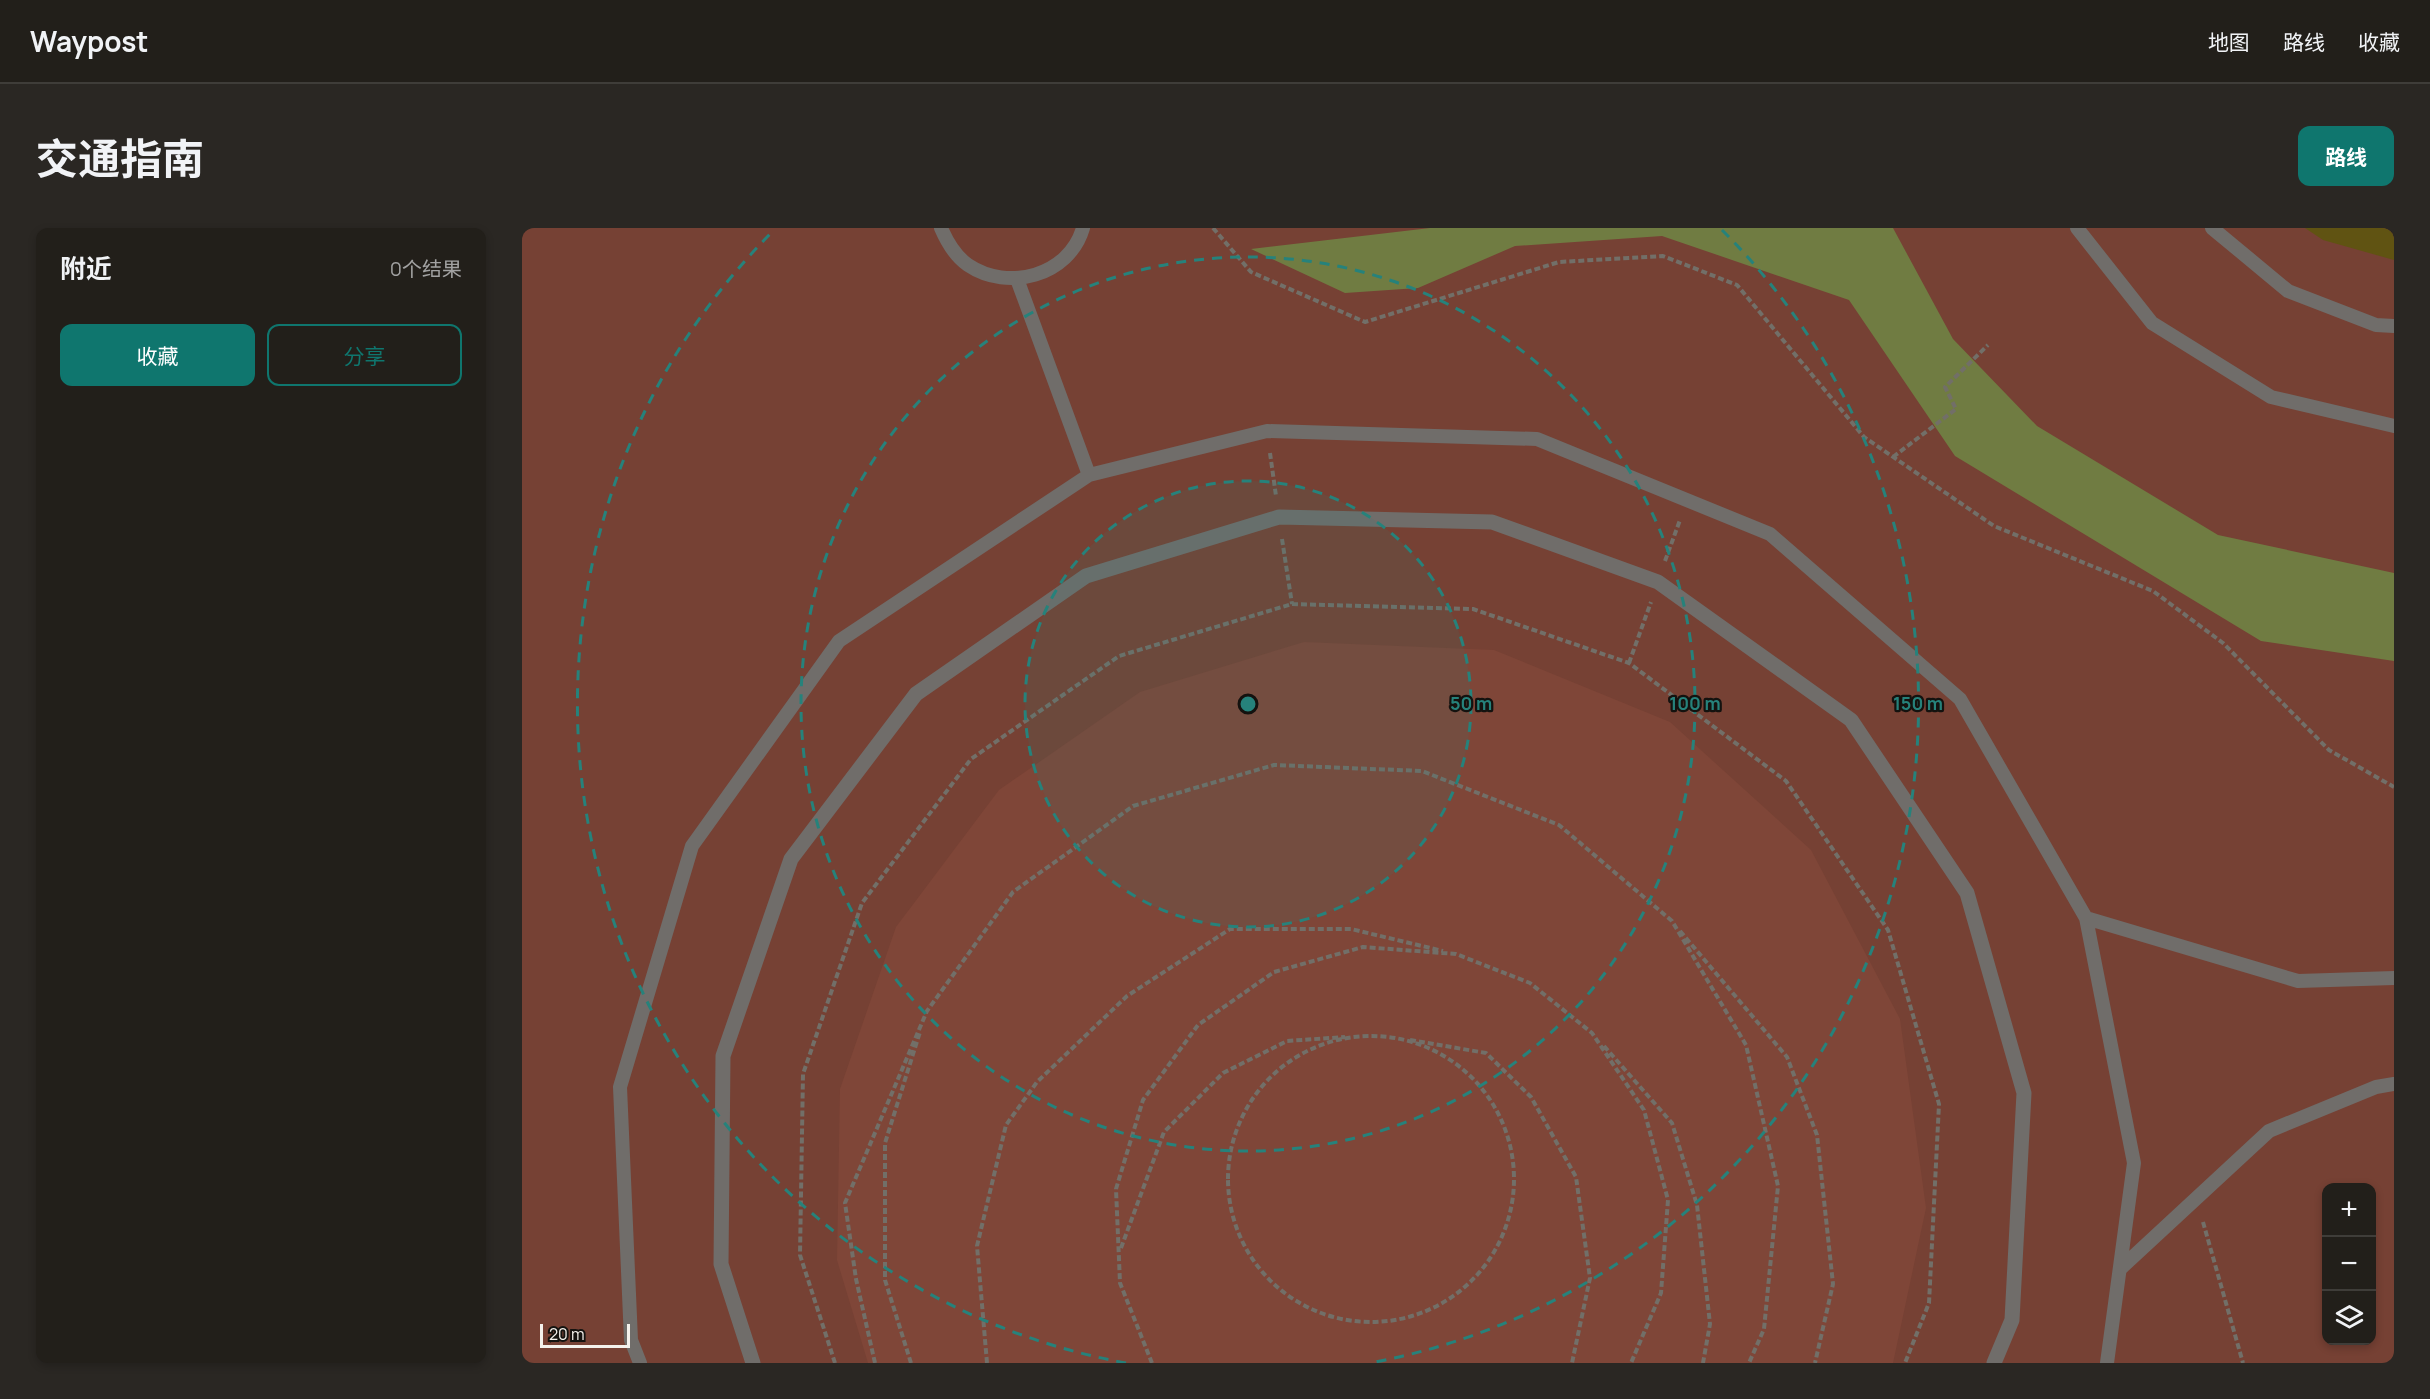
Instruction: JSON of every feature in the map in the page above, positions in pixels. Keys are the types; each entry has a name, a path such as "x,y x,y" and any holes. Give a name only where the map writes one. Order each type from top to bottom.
{"street":[{"path":"753,1363 721,1264 723,1056 791,859 916,694 1086,576 1279,518 1492,522 1658,582 1851,720 1967,893 2024,1093 2012,1320 1994,1363"}],"lane":[{"path":"941,228 949,245 967,265 991,276 1017,279 1042,273 1065,259 1080,238 1083,228"},
{"path":"2077,228 2152,323 2271,398 2394,426"},
{"path":"2212,228 2288,291 2376,325 2394,326"},
{"path":"1017,279 1089,475"},
{"path":"640,1363 631,1340 620,1087 692,846 839,641 1089,475 1267,431 1537,439 1770,534 1960,699 2086,918 2134,1164 2107,1363"},
{"path":"2086,918 2298,981 2394,978"},
{"path":"2120,1269 2268,1131 2376,1087 2394,1084"}],"path":[{"path":"1213,228 1251,272 1365,322 1559,262 1663,256 1737,285 1864,437 1994,526 2152,591 2223,643 2329,750 2394,787"},
{"path":"1893,457 1956,409 1945,387 1988,345"},
{"path":"835,1363 800,1255 803,1074 862,903 971,759 1119,656 1292,604 1473,609 1629,663 1786,781 1888,930 1939,1104 1929,1304 1905,1363"},
{"path":"874,1363 856,1279 845,1203 927,1011 1013,892 1133,806 1275,765 1422,771 1559,825 1672,921 1787,1057 1817,1135 1833,1284 1815,1363"},
{"path":"1672,921 1746,1045 1778,1186 1764,1329 1749,1363"},
{"path":"987,1363 976,1246 1006,1125 1037,1082 1126,996 1230,929 1351,929 1456,954 1530,983 1592,1033 1672,1123 1697,1205 1710,1324 1703,1363"},
{"path":"1152,1363 1120,1283 1116,1189 1143,1100 1198,1025 1274,972 1364,947 1456,954"},
{"path":"911,1363 885,1280 885,1143 927,1011"},
{"path":"1592,1033 1644,1110 1668,1200 1661,1293 1631,1363"},
{"path":"1119,1252 1164,1132 1223,1073 1287,1041 1354,1036 1403,1038 1486,1053 1531,1097 1576,1177 1590,1278 1572,1363"},
{"path":"1354,1036 1310,1048 1272,1074 1244,1111 1229,1155 1228,1201 1243,1245 1270,1282 1307,1309 1351,1323 1397,1322 1434,1309 1443,1305 1481,1274 1506,1231 1515,1183 1508,1134 1485,1090 1448,1058 1403,1038"},
{"path":"2196,1198 2242,1363"}],"shaded area":[{"path":"522,228 2394,228 2394,1363 522,1363"},
{"path":"1430,228 1893,228 1953,339 2037,426 2218,535 2394,573 2394,661 2261,641 1955,456 1849,300 1662,236 1515,246 1418,288 1345,293 1251,249"},
{"path":"1304,642 1494,650 1670,722 1811,850 1900,1019 1926,1208 1893,1363 868,1363 837,1260 840,1089 896,927 999,790 1140,692"}],"building":[{"path":"2305,228 2394,228 2394,260 2323,240"}]}
